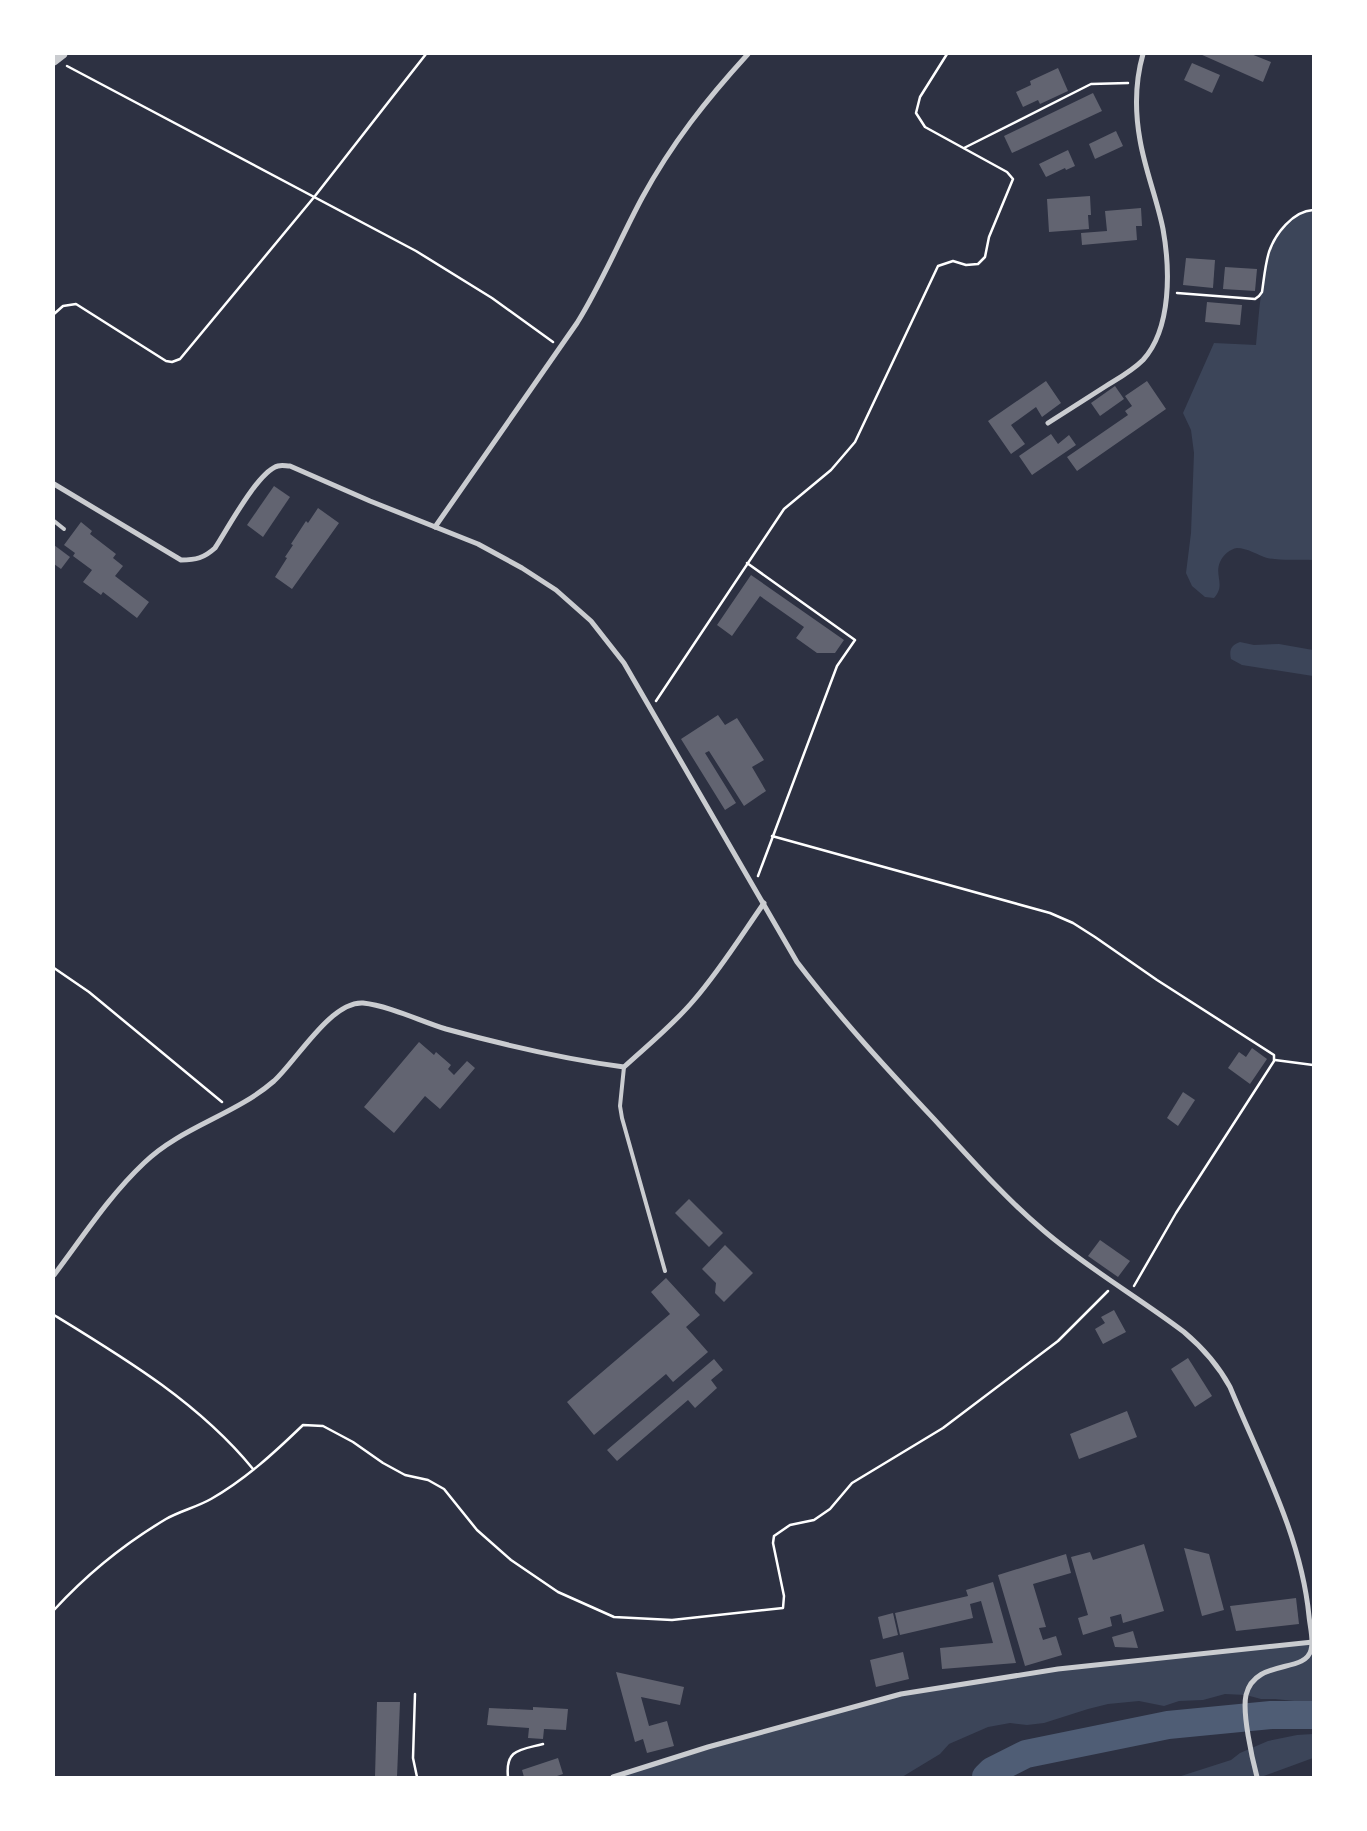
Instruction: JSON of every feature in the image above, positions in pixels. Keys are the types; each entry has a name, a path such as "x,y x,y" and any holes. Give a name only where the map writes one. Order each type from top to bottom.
{"street":[{"path":"54,60 63,54"},
{"path":"435,527 593,297 642,197 691,120 748,54"},
{"path":"1048,423 1124,375 1143,360 1150,351 1160,330 1166,292 1166,247 1140,142 1137,121 1137,83 1142,54"},
{"path":"54,484 182,560 196,560 206,556 215,548 259,480 278,466 290,466 370,501 478,544 522,568 556,590 591,621 624,663 797,962 828,1002 894,1077 999,1190 1050,1236 1084,1263 1168,1319 1197,1343 1220,1369 1286,1518 1299,1558 1313,1642 1311,1652 1300,1662 1269,1670 1256,1678 1249,1688 1245,1705 1251,1753 1257,1777"},
{"path":"54,1275 100,1215 144,1163 169,1142 251,1098 274,1081 329,1018 346,1006 362,1003 488,1041 600,1064 624,1067 668,1028 693,1001 718,970 764,903"},
{"path":"613,1777 708,1747 901,1694 1058,1669 1313,1642"}],"lane":[{"path":"54,521 64,529"},
{"path":"624,1067 620,1100 622,1118 665,1271"}],"path":[{"path":"54,314 63,306 76,304 166,361 180,360 315,196 426,54"},
{"path":"651,709 784,509 832,470 855,442 938,266 953,261 966,265 978,264 985,257 989,237 1013,179 1007,172 925,127 916,113 920,97 947,54"},
{"path":"54,60 315,196 433,261 492,298 560,347"},
{"path":"963,148 1091,84 1137,83"},
{"path":"1166,292 1255,299 1262,292 1269,252 1278,233 1295,216 1313,210"},
{"path":"747,563 855,640 837,666 754,886"},
{"path":"772,836 1041,911 1073,923 1157,980 1274,1055 1275,1060"},
{"path":"54,968 89,992 231,1109"},
{"path":"1275,1060 1313,1065"},
{"path":"1129,1294 1176,1213 1275,1060"},
{"path":"54,1610 72,1590 115,1552 168,1518 211,1499 264,1462 303,1425 323,1426 353,1442 383,1464 405,1475 428,1480 444,1489 477,1530 511,1560 558,1592 614,1618 672,1620 783,1608 784,1596 773,1543 774,1536 790,1525 814,1520 830,1508 852,1484 943,1428 1058,1341 1115,1285"},
{"path":"54,1315 122,1356 188,1404 233,1445 253,1470"},
{"path":"415,1694 414,1758 417,1777"},
{"path":"508,1777 509,1760 512,1754 518,1750 542,1744"}],"shaded area":[{"path":"1313,210 1313,560 1272,559 1245,549 1234,549 1227,553 1220,562 1218,572 1220,585 1214,598 1205,597 1192,586 1186,573 1191,533 1194,453 1191,430 1183,413 1214,343 1256,345 1264,275 1275,240 1284,226 1295,216"},
{"path":"1240,642 1254,645 1279,644 1313,650 1313,676 1242,665 1231,659 1230,656 1233,646"},
{"path":"1313,1642 1313,1703 1225,1694 1203,1700 1179,1701 1164,1706 1139,1701 1108,1704 1044,1723 1027,1725 1010,1723 988,1727 949,1744 940,1754 902,1777 613,1777 901,1694 1058,1669"},
{"path":"1313,1734 1313,1758 1261,1777 1178,1777 1231,1760 1240,1753 1268,1741"}],"building":[{"path":"1200,54 1251,54 1271,62 1263,82"},
{"path":"1192,63 1220,75 1212,93 1184,80"},
{"path":"1058,68 1068,91 1040,104 1038,100 1023,107 1016,92 1031,85 1030,81"},
{"path":"1093,93 1102,111 1012,153 1004,136"},
{"path":"1116,131 1123,146 1095,159 1089,144"},
{"path":"1068,150 1075,166 1066,170 1065,168 1046,177 1039,164"},
{"path":"1090,196 1091,215 1088,215 1089,229 1049,232 1047,199"},
{"path":"1141,208 1142,226 1136,226 1137,240 1082,245 1081,233 1107,231 1105,211"},
{"path":"1186,258 1215,260 1213,288 1183,285"},
{"path":"1225,267 1257,269 1255,291 1223,289"},
{"path":"1207,302 1242,305 1240,325 1205,322"},
{"path":"1046,381 1061,403 1042,417 1036,407 1011,425 1025,444 1011,454 988,421"},
{"path":"1147,381 1166,409 1077,471 1067,457 1128,415 1125,411 1132,406 1125,396"},
{"path":"1115,386 1124,399 1100,416 1091,403"},
{"path":"1051,434 1058,444 1069,435 1076,445 1032,475 1019,456"},
{"path":"274,486 290,497 263,537 247,525"},
{"path":"318,508 339,523 292,589 275,577 287,558 285,557 293,545 291,544 306,521 308,523"},
{"path":"81,522 92,531 90,534 116,554 113,558 123,566 115,576 149,602 137,618 103,592 101,595 83,582 92,570 73,556 75,553 64,545"},
{"path":"54,545 70,557 61,569 54,564"},
{"path":"751,575 844,640 835,653 817,653 796,638 804,627 760,596 732,636 717,625"},
{"path":"718,715 725,725 737,718 764,760 752,767 766,791 744,806 709,751 705,753 736,803 725,810 681,739"},
{"path":"419,1042 434,1055 436,1052 451,1065 448,1069 454,1075 467,1061 475,1068 440,1109 425,1096 394,1133 364,1107"},
{"path":"1252,1048 1267,1059 1250,1084 1228,1068 1239,1052 1246,1057"},
{"path":"1183,1092 1195,1100 1178,1126 1167,1118"},
{"path":"689,1199 723,1233 709,1247 675,1213"},
{"path":"1100,1240 1130,1261 1118,1277 1088,1256"},
{"path":"725,1245 753,1273 724,1302 715,1293 716,1283 702,1269"},
{"path":"666,1278 700,1315 686,1327 708,1352 673,1382 666,1374 594,1435 567,1402 670,1314 651,1292"},
{"path":"1114,1310 1126,1332 1103,1344 1095,1329 1105,1323 1101,1317"},
{"path":"1188,1358 1212,1396 1195,1407 1171,1369"},
{"path":"714,1359 723,1370 711,1380 717,1388 695,1408 688,1400 617,1461 607,1450"},
{"path":"1127,1411 1137,1437 1079,1459 1070,1434"},
{"path":"1144,1544 1164,1611 1123,1623 1121,1614 1110,1617 1112,1626 1083,1635 1078,1618 1088,1615 1071,1557 1090,1552 1093,1560"},
{"path":"1184,1548 1209,1554 1224,1610 1202,1616"},
{"path":"1066,1554 1071,1573 1033,1584 1046,1627 1039,1628 1043,1640 1056,1636 1062,1655 1025,1666 998,1575"},
{"path":"993,1582 1016,1663 942,1669 940,1648 993,1643 981,1601 970,1604 973,1618 900,1635 895,1613 968,1596 966,1590"},
{"path":"1296,1598 1299,1624 1236,1631 1230,1606"},
{"path":"893,1613 898,1635 883,1639 878,1617"},
{"path":"1133,1631 1138,1648 1115,1647 1112,1637"},
{"path":"903,1652 909,1679 876,1687 870,1660"},
{"path":"616,1672 684,1687 680,1705 641,1697 649,1726 667,1721 674,1746 647,1753 643,1739 635,1742"},
{"path":"377,1702 400,1702 397,1777 375,1777"},
{"path":"533,1707 568,1709 566,1730 544,1729 543,1739 528,1738 529,1728 487,1725 489,1708 533,1710"},
{"path":"558,1758 563,1774 554,1777 524,1777 522,1770"}],"waterway":[{"path":"986,1777 992,1771 1026,1754 1168,1725 1271,1715 1313,1715"}]}
